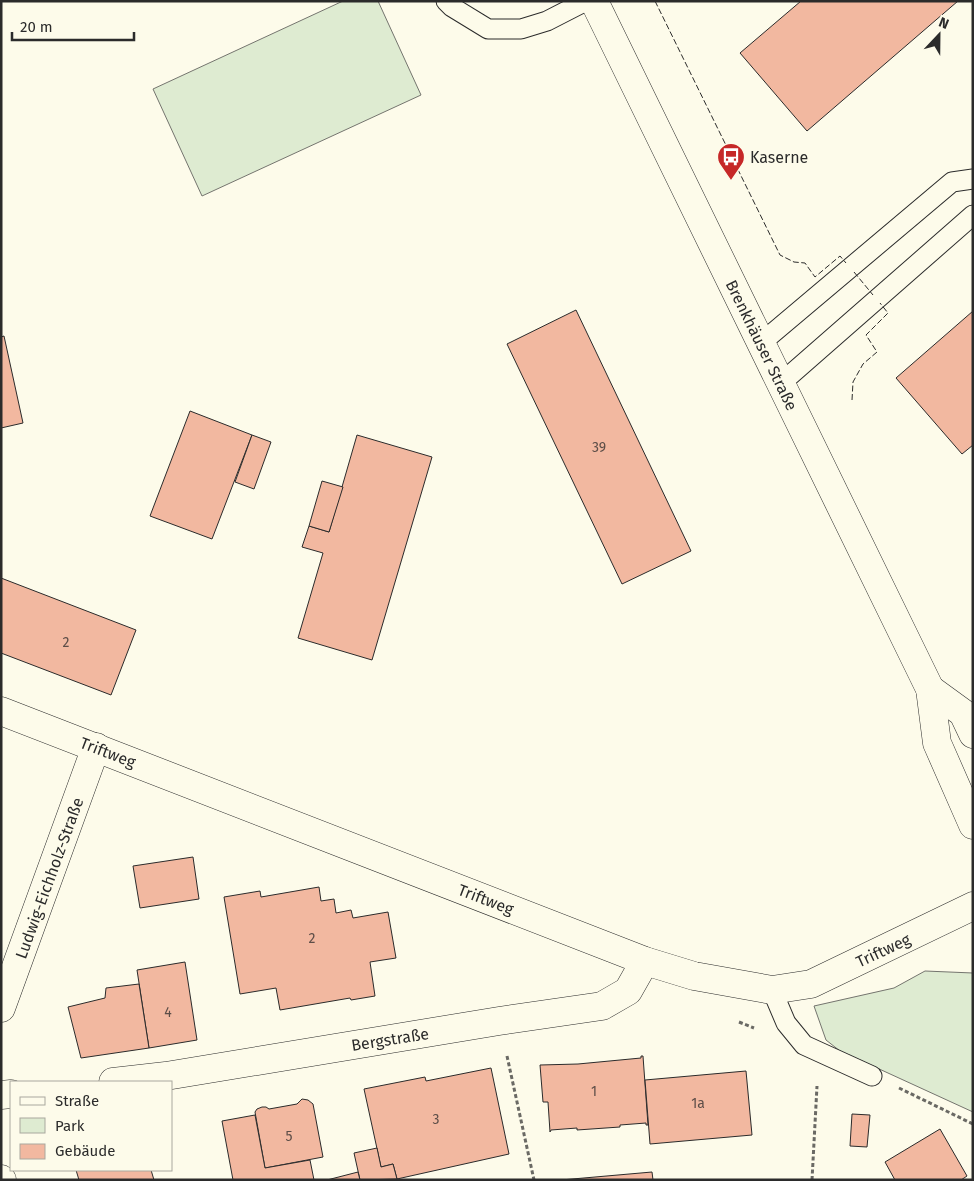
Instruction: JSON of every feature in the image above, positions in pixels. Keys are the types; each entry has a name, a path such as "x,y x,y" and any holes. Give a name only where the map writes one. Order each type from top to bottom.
{"street":[{"name":"Brenkhäuser Straße","path":"594,1 930,689 937,743 973,825"},
{"name":"Brenkhäuser Straße","path":"930,689 963,713 973,734"},
{"name":"Triftweg","path":"1,710 645,961 694,976 772,990 811,984 973,906"},
{"name":"Ludwig-Eichholz-Straße","path":"1,1008 96,747"},
{"name":"Bergstraße","path":"122,1081 166,1076 499,1021 602,1006 628,991 645,961"}],"lane":[{"path":"446,1 452,7 488,29 521,29 547,21 586,1"},
{"path":"761,343 952,182 973,179"},
{"path":"780,384 973,215"},
{"path":"772,990 786,1023 804,1045 872,1076"}],"path":[{"path":"499,1021 534,1180"},
{"path":"812,1180 818,1052"},
{"path":"872,1076 973,1124"}],"green space":[{"path":"343,1 378,1 421,95 202,196 153,89"},
{"path":"925,971 973,973 973,1112 840,1051 826,1040 814,1006 894,988"}],"building":[{"path":"801,1 958,1 807,131 740,53"},
{"path":"576,310 691,551 622,584 507,344"},
{"path":"973,311 973,445 962,454 896,378"},
{"path":"4,336 23,423 1,428 1,337"},
{"path":"190,411 252,435 212,539 150,516"},
{"path":"252,435 271,442 254,489 235,482"},
{"path":"357,435 432,457 372,660 298,638 323,553 302,547 309,526 329,532"},
{"path":"322,481 343,487 329,532 309,526"},
{"path":"1,578 136,630 111,695 1,653"},
{"path":"193,857 199,899 140,908 133,866"},
{"path":"319,887 321,901 334,899 336,913 351,910 353,918 388,912 396,958 370,962 375,996 351,1000 350,998 280,1010 276,988 240,994 224,897 260,891 261,897"},
{"path":"185,962 197,1040 149,1048 137,970"},
{"path":"139,984 149,1048 81,1058 68,1007 105,998 106,988"},
{"path":"643,1056 648,1125 646,1123 620,1125 620,1127 551,1130 550,1132 548,1102 543,1102 540,1065 578,1064 641,1058"},
{"path":"491,1068 509,1154 397,1179 393,1164 381,1167 364,1089 425,1077 426,1081"},
{"path":"746,1071 752,1135 650,1144 645,1080"},
{"path":"302,1099 308,1100 313,1104 323,1157 265,1168 255,1112 262,1107 269,1109 297,1104"},
{"path":"852,1114 870,1115 867,1147 850,1146"},
{"path":"255,1115 265,1168 310,1160 314,1180 233,1180 222,1121"},
{"path":"940,1129 967,1176 961,1180 895,1180 885,1162"},
{"path":"377,1148 381,1167 393,1164 397,1179 360,1180 354,1153"},
{"path":"76,1171 151,1171 154,1180 79,1180"},
{"path":"358,1172 360,1180 327,1180"},
{"path":"652,1172 653,1180 561,1180"}],"fence":[{"path":"655,1 780,255 794,262 805,263 815,277 840,256 846,263"},
{"path":"854,272 873,295"},
{"path":"852,400 853,382 863,364 877,352 866,335 888,313 880,303"}],"place":[{"name":"Kaserne","path":"731,181"}]}
